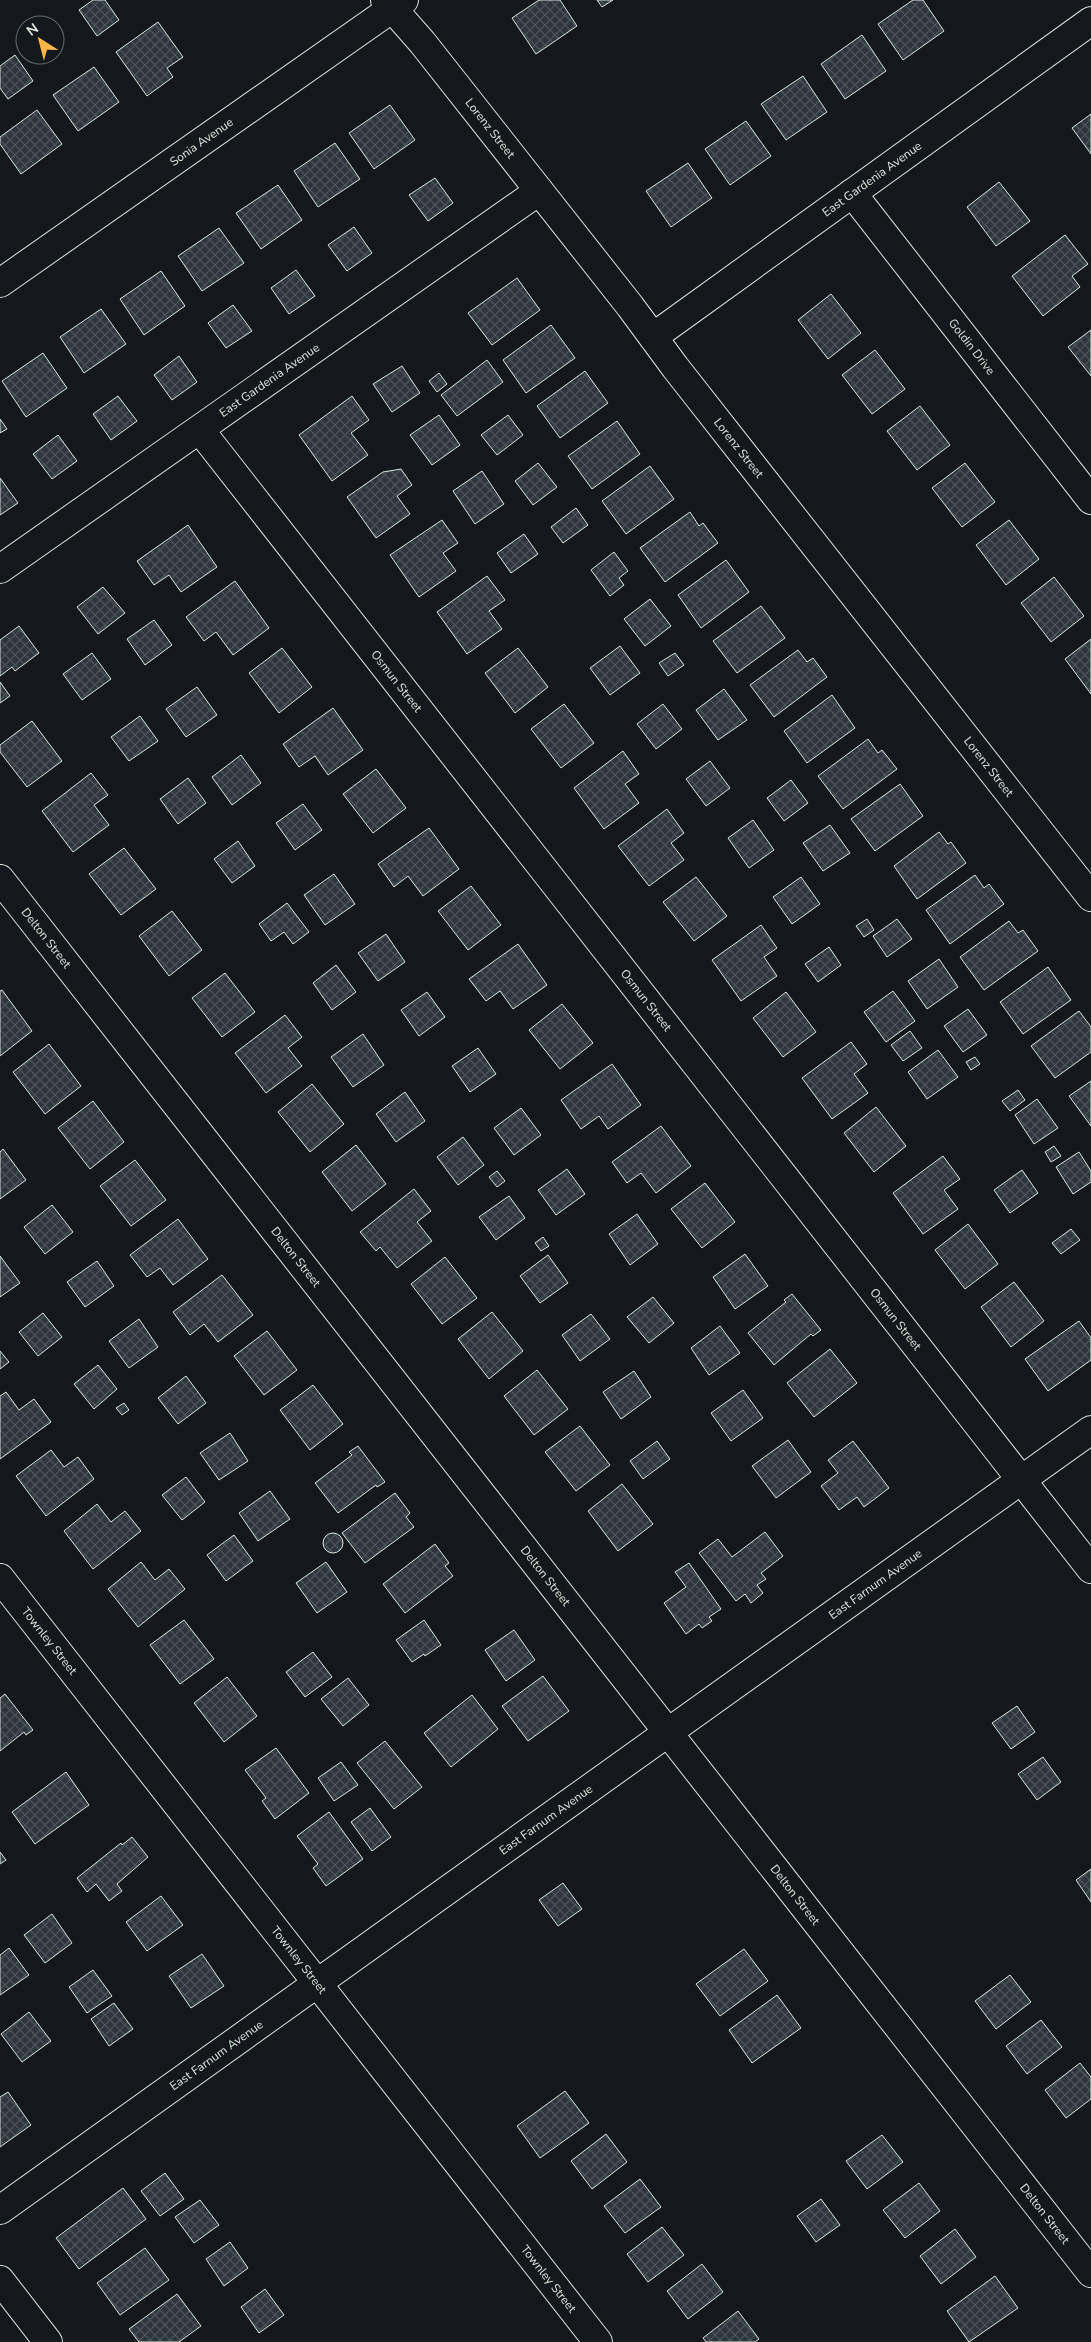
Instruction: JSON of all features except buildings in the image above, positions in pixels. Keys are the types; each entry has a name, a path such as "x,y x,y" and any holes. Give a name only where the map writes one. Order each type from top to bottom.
{"street":[{"name":"Lorenz Street","path":"394,3 1091,897"},
{"name":"Sonia Avenue","path":"0,283 394,3"},
{"name":"East Gardenia Avenue","path":"653,337 1091,21"},
{"name":"East Gardenia Avenue","path":"0,569 540,191"},
{"name":"Goldin Drive","path":"852,193 1090,496"},
{"name":"Osmun Street","path":"200,430 1091,1569"},
{"name":"Delton Street","path":"0,878 1091,2273"},
{"name":"East Farnum Avenue","path":"0,2210 667,1731 1091,1430"},
{"name":"Townley Street","path":"0,1578 598,2342"},
{"path":"0,2280 48,2342"}]}
